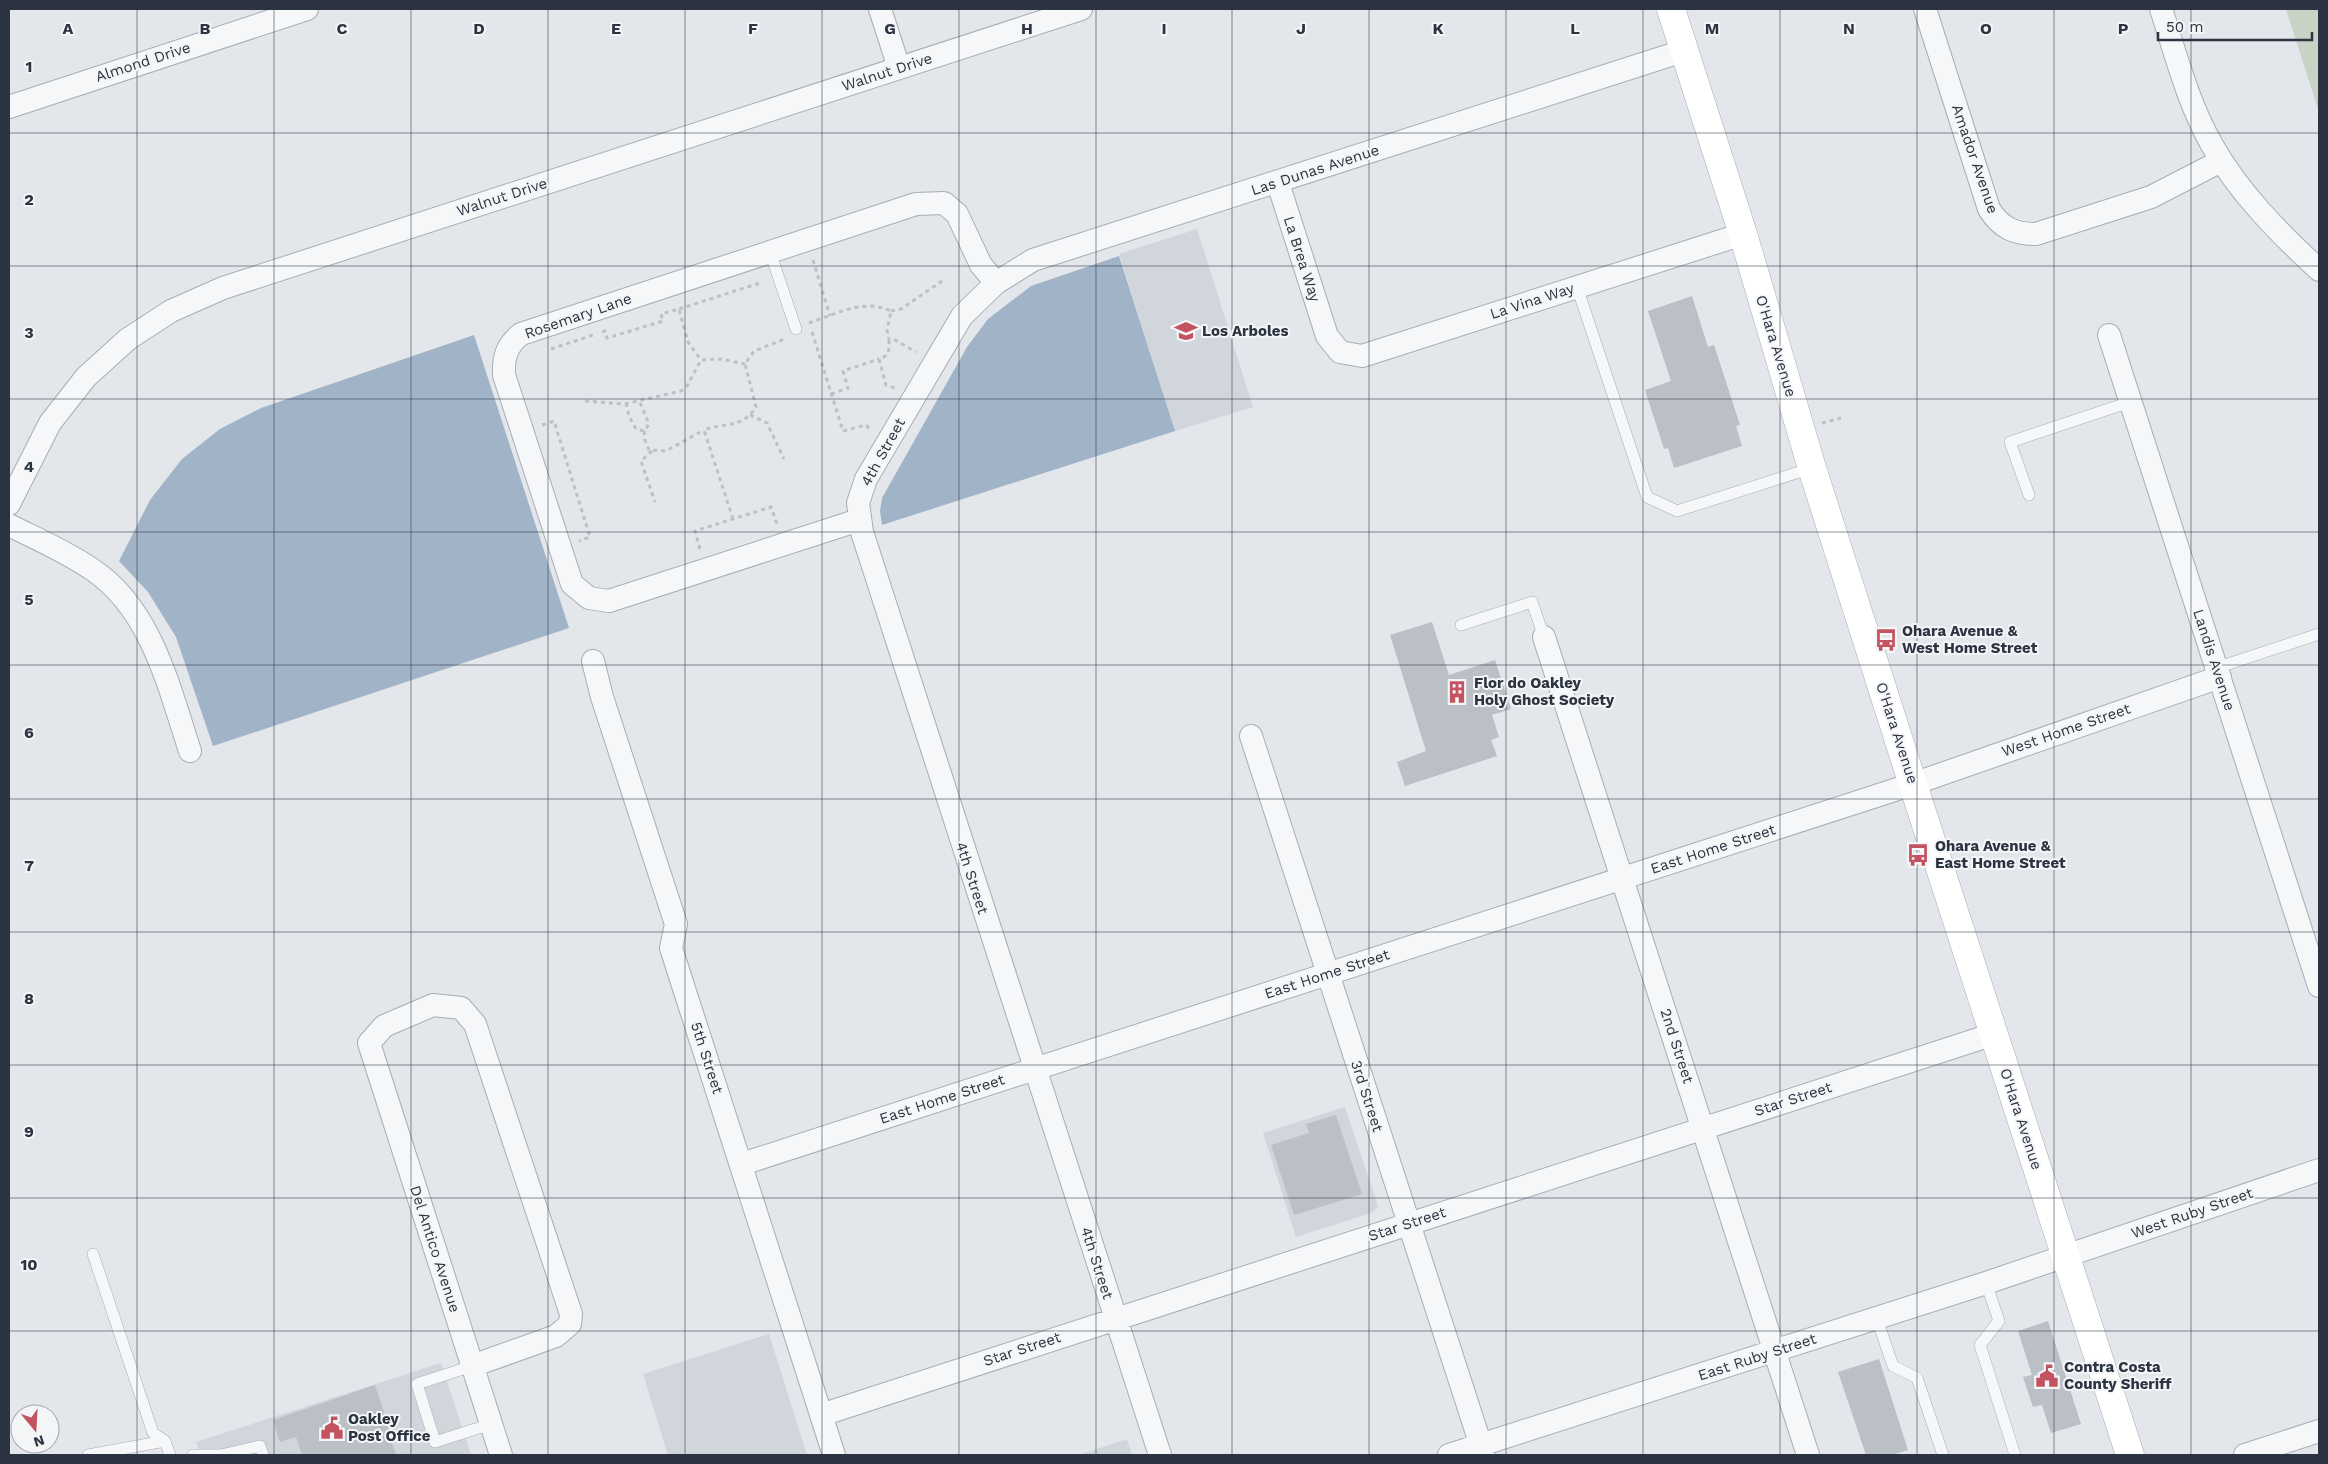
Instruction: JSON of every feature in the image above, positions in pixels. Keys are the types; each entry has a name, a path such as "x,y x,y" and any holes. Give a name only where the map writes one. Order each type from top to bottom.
{"main road":[{"name":"O'Hara Avenue","path":"1671,9 1743,234 1812,468 2130,1455"}],"street":[{"name":"Almond Drive","path":"9,107 307,9"},
{"path":"880,9 899,68"},
{"name":"Walnut Drive","path":"9,504 50,423 86,378 128,339 171,311 223,288 1081,9"},
{"name":"Amador Avenue","path":"1924,9 1989,208 1996,220 2007,229 2020,234 2036,234 2152,197 2221,161"},
{"path":"2161,9 2189,95 2221,161 2271,225 2319,270"},
{"name":"Las Dunas Avenue","path":"962,316 996,283 1033,260 1278,183 1683,51"},
{"name":"La Brea Way","path":"1278,183 1327,336"},
{"name":"Rosemary Lane","path":"859,520 609,601 589,598 572,584 504,375 503,361 510,342 521,334 916,204 944,203 957,214 981,265 996,283"},
{"name":"La Vina Way","path":"1327,336 1340,352 1362,356 1743,234"},
{"name":"4th Street","path":"962,316 866,479 858,503 859,520 1034,1069 1160,1455"},
{"name":"Landis Avenue","path":"2108,335 2319,986"},
{"path":"9,525 94,571 124,599 148,633 190,751"},
{"name":"2nd Street","path":"1544,637 1808,1455"},
{"name":"5th Street","path":"593,661 602,697 676,924 671,948 834,1455"},
{"name":"West Home Street","path":"1913,784 2218,672"},
{"name":"3rd Street","path":"1251,736 1482,1450"},
{"name":"East Home Street","path":"742,1164 1913,784"},
{"name":"Del Antico Avenue","path":"472,1366 556,1336 570,1324 571,1314 475,1024 461,1008 433,1006 384,1026 368,1043 472,1366 501,1455"},
{"name":"Star Street","path":"821,1415 1994,1034"},
{"name":"West Ruby Street","path":"2065,1256 2319,1170"},
{"name":"East Ruby Street","path":"1449,1455 1482,1450 1774,1352 1986,1284 2065,1256"},
{"path":"2245,1455 2319,1431"}],"lane":[{"path":"770,252 797,333"},
{"path":"1577,287 1648,497 1677,511 1812,468"},
{"path":"2029,495 2010,442 2130,402"},
{"path":"1461,625 1532,602 1544,637"},
{"path":"2218,672 2319,634"},
{"path":"94,1254 153,1433 165,1441 170,1455"},
{"path":"1986,1284 1998,1321 1980,1345 2015,1455"},
{"path":"1877,1319 1893,1366 1917,1378 1943,1455"},
{"path":"472,1366 417,1384 435,1442 491,1424"},
{"path":"88,1455 165,1441"},
{"path":"193,1455 221,1455 260,1446 263,1455"}],"path":[{"path":"811,256 830,316"},
{"path":"551,349 605,331 607,338 663,321 661,314 770,280"},
{"path":"870,430 866,425 861,425 843,431 809,323 870,304 891,311 901,309 942,281"},
{"path":"678,309 688,342 701,360"},
{"path":"832,394 848,388 843,371 886,357 889,340 887,330 891,311"},
{"path":"639,400 649,424 644,431 649,450 666,451 704,430 742,422 756,407 745,364 754,351 797,333 812,331"},
{"path":"889,340 896,340 917,352"},
{"path":"701,360 721,359 745,364"},
{"path":"879,359 886,385 895,388"},
{"path":"584,401 626,403 681,391 687,386 701,360"},
{"path":"626,403 629,416 636,429 644,431"},
{"path":"750,415 767,423 784,459"},
{"path":"1821,426 1821,423 1841,418"},
{"path":"522,431 554,421 590,537 560,547"},
{"path":"704,430 733,519"},
{"path":"653,450 641,461 655,502"},
{"path":"696,554 700,550 695,531 771,507 777,524 782,526"}],"shaded area":[{"name":"Los Arboles","path":"1197,229 1253,407 1175,431 1119,254"},
{"path":"1345,1107 1378,1206 1374,1212 1296,1237 1263,1133"},
{"path":"769,1334 807,1455 668,1455 643,1374"},
{"path":"441,1363 471,1455 200,1455 196,1442"},
{"path":"1127,1439 1132,1455 1079,1455"}],"green space":[{"path":"2286,9 2319,9 2319,112"}],"water":[{"path":"1119,256 1175,431 882,525 880,511 882,498 967,347 988,319 1031,286"},
{"path":"474,335 569,628 213,746 176,637 148,592 119,561 150,500 182,459 220,429 261,408"}],"building":[{"path":"1692,296 1708,347 1714,345 1740,425 1736,426 1742,446 1674,468 1668,448 1664,449 1645,390 1671,381 1648,311"},
{"name":"Flor do Oakley Holy Ghost Society","path":"1432,622 1449,675 1495,660 1511,709 1492,715 1499,737 1491,740 1497,756 1405,786 1397,762 1426,751 1390,635"},
{"path":"1336,1115 1362,1194 1294,1215 1271,1145 1309,1133 1306,1124"},
{"name":"Contra Costa County Sheriff","path":"2048,1321 2081,1424 2051,1433 2042,1405 2033,1407 2023,1377 2032,1375 2018,1331"},
{"path":"1879,1359 1908,1450 1892,1455 1866,1455 1838,1372"},
{"name":"Oakley Post Office","path":"375,1385 394,1443 392,1443 396,1455 302,1455 296,1437 280,1442 273,1420"}],"place":[{"name":"Los Arboles","path":"1186,331"},
{"name":"Ohara Avenue & West Home Street","path":"1886,640"},
{"name":"Flor do Oakley Holy Ghost Society","path":"1457,692"},
{"name":"Ohara Avenue & East Home Street","path":"1918,855"},
{"name":"Contra Costa County Sheriff","path":"2047,1376"},
{"name":"Oakley Post Office","path":"332,1428"}]}
